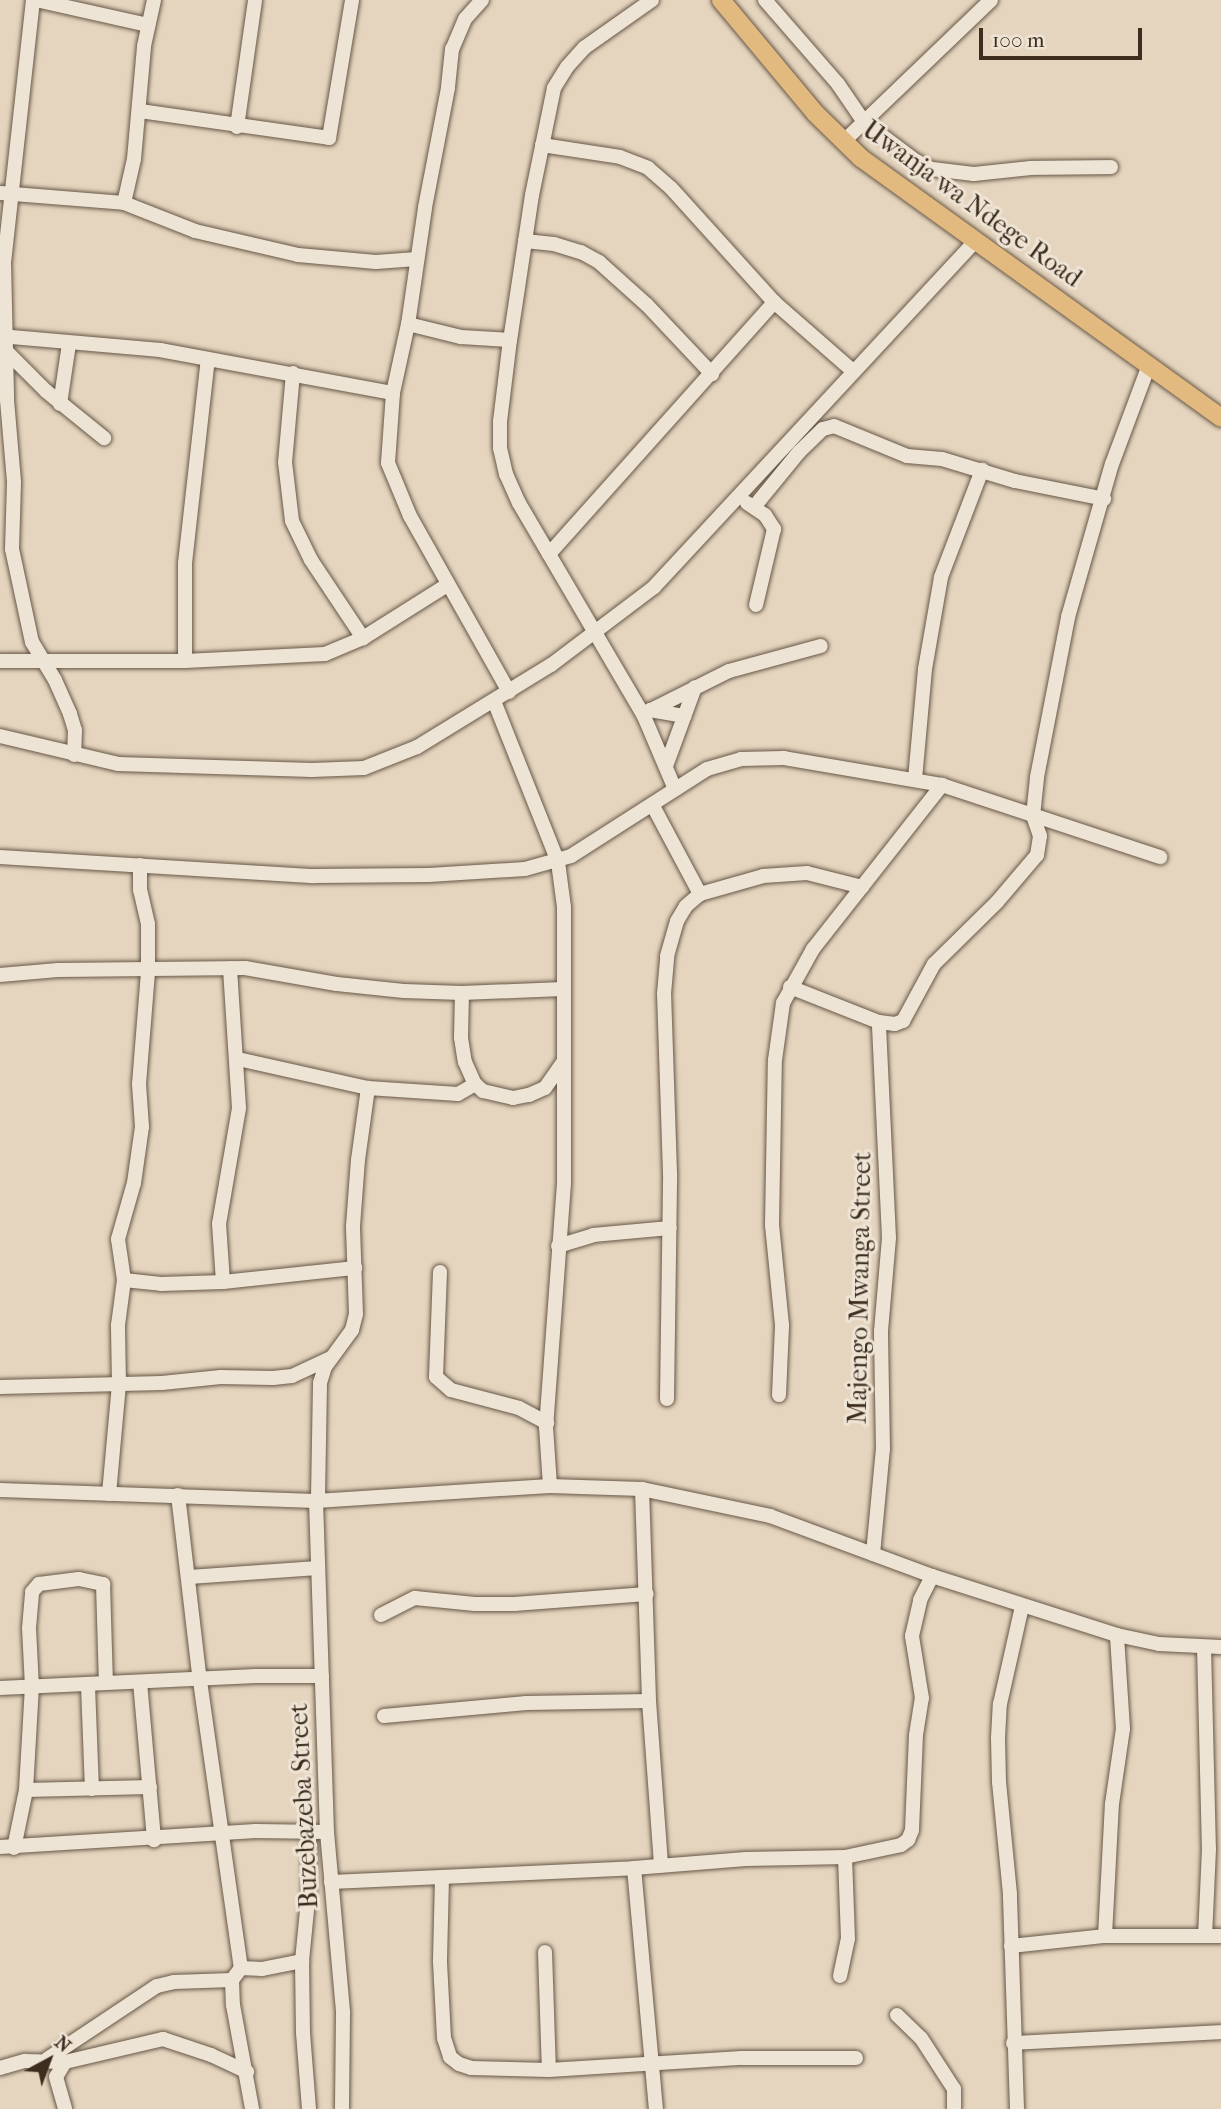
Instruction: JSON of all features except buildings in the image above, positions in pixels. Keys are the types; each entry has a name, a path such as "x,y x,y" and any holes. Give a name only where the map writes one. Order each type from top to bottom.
{"main road":[{"name":"Uwanja wa Ndege Road","path":"722,0 779,71 843,142 975,242 1221,418"}],"street":[{"path":"74,755 75,730 70,714 32,642 12,549 14,482 4,342 5,194 35,0 148,25"},
{"path":"124,203 153,0"},
{"path":"237,127 255,0"},
{"path":"139,111 329,138 352,0"},
{"path":"482,0 465,19 452,49 448,88 417,258 408,324 393,393 388,463 400,497 509,692"},
{"path":"652,0 584,48 567,66 554,88 510,340 500,421 500,448 506,474 549,554 595,634 647,712 675,789"},
{"path":"765,0 838,84 864,122 907,156 942,171 974,174 1031,168 1111,167"},
{"path":"843,142 991,0"},
{"path":"542,145 620,157 648,168 671,188 774,302 854,372"},
{"path":"5,194 124,203 195,231 298,255 376,262 417,258"},
{"path":"526,241 581,251 599,262 647,305 712,373"},
{"path":"0,736 118,764 312,770 364,768 417,747 509,692 595,634 654,587 739,499 975,242"},
{"path":"549,554 774,302"},
{"path":"408,324 461,337 510,340"},
{"path":"4,342 134,347 293,373 393,393"},
{"path":"4,342 60,404 104,438"},
{"path":"60,404 69,344"},
{"path":"185,661 186,551 208,359"},
{"path":"790,987 879,1022 895,1024 903,1021 934,964 1028,869 1039,846 1040,836 1033,816 1037,777 1068,617 1128,414 1149,365"},
{"path":"293,373 285,462 292,521 311,560 363,638"},
{"path":"754,507 799,452 828,426 843,429 908,456 942,459 1044,488 1104,499"},
{"path":"915,779 925,669 941,577 982,470"},
{"path":"739,499 754,507 771,522 774,529 756,605"},
{"path":"0,661 185,661 325,654 363,638 447,585"},
{"path":"647,712 729,671 821,646"},
{"path":"666,766 695,687"},
{"path":"494,701 558,862 564,907 564,1184 547,1423 551,1486"},
{"path":"647,712 684,716"},
{"path":"0,858 367,876 491,872 558,862 653,806 707,769 741,759 784,758 942,785 1160,857"},
{"path":"779,1395 782,1325 772,1226 778,1028 790,987 813,949 942,785"},
{"path":"653,806 700,894"},
{"path":"109,1494 119,1385 118,1325 124,1280 118,1239 134,1183 142,1127 139,1084 148,971 148,925 140,890 140,865"},
{"path":"667,1399 670,1228 665,982 667,956 677,921 686,906 700,894 742,880 784,873 807,873 862,887"},
{"path":"0,975 58,970 230,968 274,971 362,988 462,993 562,989"},
{"path":"223,1282 219,1224 239,1108 238,1059 230,968"},
{"path":"462,993 461,1038 465,1062 475,1084 483,1091 499,1096 529,1095 545,1088 564,1060"},
{"name":"Majengo Mwanga Street","path":"873,1553 883,1450 881,1331 889,1238 879,1022"},
{"path":"238,1059 368,1088 458,1094 475,1084"},
{"path":"0,1387 119,1385 221,1377 273,1378 292,1376 332,1357 352,1330 356,1314 358,1160 368,1088"},
{"path":"558,1246 593,1235 670,1228"},
{"path":"124,1280 161,1284 223,1282 355,1268"},
{"path":"440,1272 436,1377 451,1390 519,1409 547,1423"},
{"name":"Buzebazeba Street","path":"332,1357 320,1383 317,1500 327,1832 343,2013 342,2109"},
{"path":"0,1490 317,1500 551,1486 642,1489 770,1516 932,1576 1116,1635 1158,1644 1221,1647"},
{"path":"642,1489 649,1701 661,1866"},
{"path":"178,1495 200,1681 241,1968 232,1980 233,2004 252,2109"},
{"path":"189,1577 318,1567"},
{"path":"331,1882 634,1868 746,1859 845,1857 894,1848 908,1840 912,1830 916,1735 922,1698 912,1636 920,1600 932,1576"},
{"path":"106,1683 105,1590 98,1581 79,1579 40,1584 32,1592 29,1628 32,1687 26,1790 7,1848 309,1830 327,1832"},
{"path":"381,1615 415,1598 475,1604 514,1604 647,1594"},
{"path":"1017,2109 1010,1894 999,1782 998,1730 1006,1671 1022,1605"},
{"path":"1105,1936 1112,1804 1123,1729 1116,1635"},
{"path":"1204,1647 1209,1849 1205,1936"},
{"path":"0,1688 200,1681 256,1676 322,1676"},
{"path":"140,1682 154,1840"},
{"path":"88,1686 92,1789"},
{"path":"384,1716 526,1703 649,1701"},
{"path":"26,1790 150,1787"},
{"path":"309,1830 309,1889 302,1961 303,2033 309,2109"},
{"path":"840,1976 848,1939 845,1857"},
{"path":"634,1868 656,2109"},
{"path":"442,1878 441,1974 444,2038 450,2057 471,2068 549,2070 651,2066 742,2058 856,2058"},
{"path":"1011,1946 1105,1936 1221,1936"},
{"path":"545,1952 549,2070"},
{"path":"241,1968 262,1969 302,1961"},
{"path":"43,2061 72,2045 129,2002 157,1986 174,1982 232,1980"},
{"path":"897,2015 921,2038 954,2089 954,2109"},
{"path":"1013,2043 1221,2032"},
{"path":"0,2068 25,2061 65,2062 163,2039 211,2055 247,2072"},
{"path":"65,2062 55,2077 65,2109"}]}
